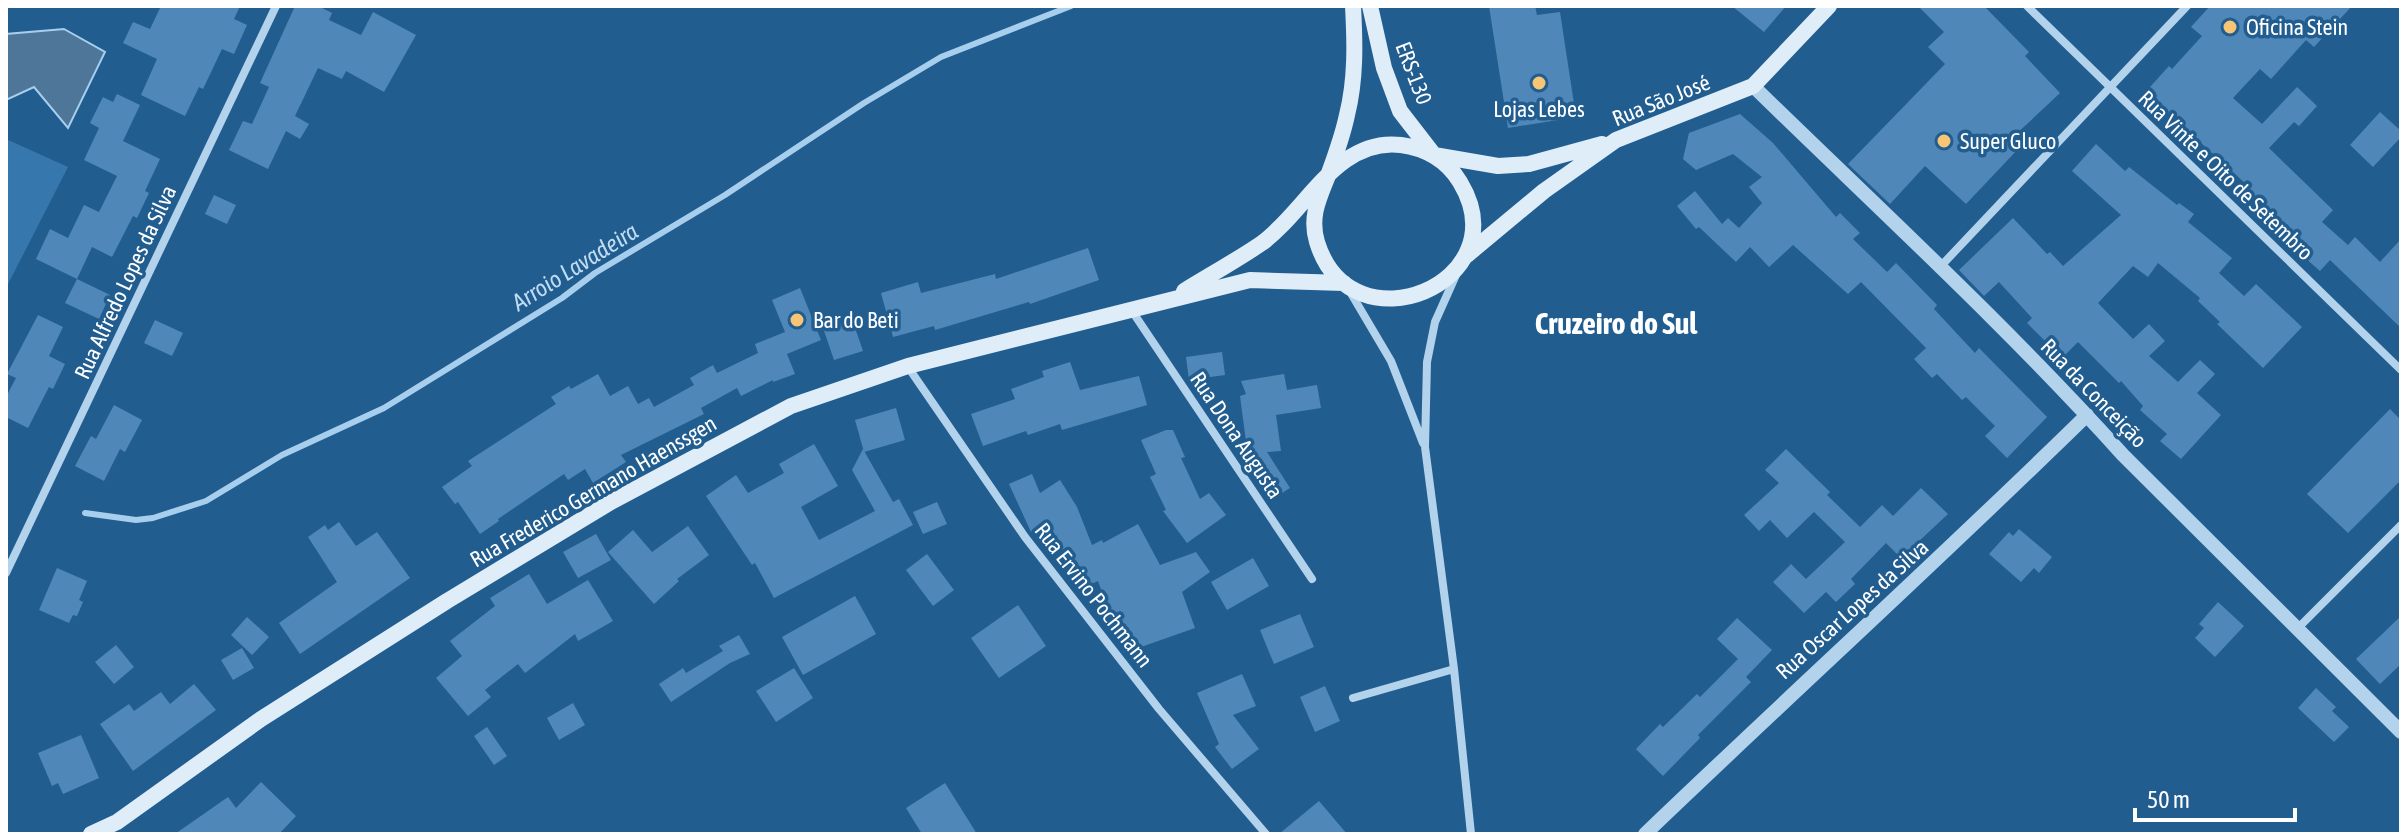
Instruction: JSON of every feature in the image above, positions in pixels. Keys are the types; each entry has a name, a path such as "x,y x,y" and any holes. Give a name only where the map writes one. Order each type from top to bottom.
{"main road":[{"path":"1353,6 1355,52 1352,94 1328,175 1315,206 1316,240 1332,271 1344,283 1361,293 1381,298 1400,299 1420,295 1437,287 1464,258 1473,226 1469,201 1458,178 1434,155"},
{"name":"ERS-130","path":"1370,6 1384,68 1400,111 1434,155"},
{"name":"Rua São José","path":"1464,258 1544,191 1616,140 1753,86 1829,6"},
{"path":"1169,300 1262,243 1286,223 1328,175 1359,152 1397,144 1434,155 1498,166 1529,164 1616,140"},
{"path":"1169,300 1250,280 1344,283"},
{"name":"Rua Frederico Germano Haenssgen","path":"91,834 117,822 261,719 611,502 791,406 908,366 1169,300"}],"street":[{"name":"Rua Alfredo Lopes da Silva","path":"6,573 276,6"},
{"name":"Rua Vinte e Oito de Setembro","path":"2027,6 2401,370"},
{"path":"1939,267 2187,6"},
{"name":"Rua da Conceição","path":"1753,86 1939,267 2401,732"},
{"path":"1464,258 1435,322 1427,362 1425,447 1454,669 1471,834"},
{"path":"1344,283 1391,361 1425,447"},
{"name":"Rua Dona Augusta","path":"1132,311 1312,579"},
{"name":"Rua Ervino Pochmann","path":"908,366 1025,537 1159,709 1266,834"},
{"name":"Rua Oscar Lopes da Silva","path":"1645,834 1778,706 1949,550 2087,415"},
{"path":"2297,630 2401,525"},
{"path":"1353,698 1454,669"}],"shaded area":[{"path":"64,29 105,52 68,128 34,87 6,100 6,34"},
{"path":"6,139 68,167 6,288"}],"building":[{"path":"161,6 240,6 234,19 247,25 234,54 222,49 203,89 199,87 185,116 141,95 157,59 123,43 133,22 150,29"},
{"path":"295,6 318,6 332,13 329,20 361,35 373,12 416,35 384,92 346,71 342,79 318,68 295,116 309,124 300,139 286,131 268,169 229,150 243,121 252,124 269,87 260,83"},
{"path":"1489,6 1535,6 1537,15 1560,12 1576,117 1508,128"},
{"path":"1732,6 1786,6 1764,32"},
{"path":"1918,6 1984,6 2029,52 2025,56 2060,93 2012,138 2021,146 1966,204 1925,166 1890,204 1848,164 1945,64 1928,47 1944,32"},
{"path":"2210,6 2352,6 2314,47 2306,40 2271,79 2260,69 2233,98 2262,124 2297,87 2317,106 2299,126 2294,122 2269,148 2333,210 2322,222 2348,245 2355,237 2380,262 2401,239 2401,328 2330,260 2320,271 2304,257 2311,249 2245,190 2248,186 2200,142 2197,146 2141,97 2202,36 2191,27"},
{"path":"117,94 140,105 123,141 160,159 137,218 133,216 112,257 92,247 77,279 36,259 50,229 68,238 84,205 99,212 117,176 84,160 99,128 90,123 103,97 113,102"},
{"path":"2380,112 2401,131 2401,137 2373,167 2350,145"},
{"path":"1740,114 1773,143 1836,217 1840,213 1860,233 1853,239 1887,272 1896,263 1937,305 1934,309 1975,353 1979,348 2047,417 2007,458 1985,436 1995,426 1966,397 1962,400 1937,374 1932,378 1914,359 1926,348 1861,282 1848,294 1793,245 1769,267 1750,247 1736,262 1699,227 1696,229 1677,206 1695,191 1722,224 1728,218 1739,228 1762,203 1749,187 1762,177 1733,154 1696,170 1683,159 1689,133"},
{"path":"2096,144 2125,171 2129,167 2177,205 2179,203 2194,214 2188,222 2232,258 2219,273 2244,296 2256,284 2302,327 2263,368 2217,324 2220,322 2198,301 2200,298 2158,263 2148,277 2133,266 2098,303 2133,339 2149,324 2165,341 2149,356 2178,382 2200,360 2215,374 2197,393 2221,415 2181,459 2160,441 2167,434 2140,410 2143,406 2121,381 2119,383 2078,342 2062,358 2027,323 2032,318 1999,282 1984,296 1959,270 2013,218 2047,254 2050,252 2063,266 2121,215 2072,171"},
{"path":"214,195 236,205 227,224 205,214"},
{"path":"1088,248 1099,280 1030,304 935,330 934,326 893,337 881,293 918,282 921,293 995,274 996,279"},
{"path":"77,279 110,295 99,319 65,303"},
{"path":"800,288 821,340 787,354 795,374 773,380 741,396 737,388 701,408 704,414 621,455 626,462 593,483 585,469 568,480 564,474 480,534 458,502 455,504 442,487 472,466 468,461 556,404 551,397 569,386 571,389 598,374 610,396 628,386 638,404 649,398 654,407 694,385 690,378 713,365 717,373 758,353 755,344 785,332 772,300"},
{"path":"38,315 63,327 49,356 65,364 28,428 6,417 6,397 16,378 7,374"},
{"path":"852,319 863,351 834,360 823,328"},
{"path":"155,320 183,333 172,356 144,343"},
{"path":"1222,352 1225,375 1189,380 1186,357"},
{"path":"1070,362 1080,390 1139,376 1147,405 1062,430 1060,424 1028,435 1026,431 983,446 971,414 1015,399 1011,389 1044,377 1042,371"},
{"path":"1284,374 1287,390 1317,385 1321,408 1276,415 1281,451 1267,452 1290,488 1269,501 1250,472 1240,396 1246,394 1241,381"},
{"path":"114,405 142,420 125,452 120,449 104,481 75,466 91,436 96,439"},
{"path":"896,408 905,440 864,452 855,420"},
{"path":"2390,409 2401,420 2401,480 2348,533 2307,494"},
{"path":"1173,430 1185,457 1181,458 1200,499 1209,493 1226,515 1187,543 1163,511 1166,510 1150,477 1156,474 1141,440"},
{"path":"814,444 838,486 801,507 819,540 875,511 852,470 863,449 893,502 899,499 913,525 774,598 755,563 752,565 706,496 736,475 748,493 784,473 779,464"},
{"path":"1786,449 1860,527 1882,505 1893,516 1921,488 1948,514 1901,558 1886,543 1851,579 1855,584 1836,602 1826,592 1804,613 1773,582 1791,564 1806,579 1845,542 1814,512 1787,538 1770,520 1759,531 1744,515 1779,483 1765,470"},
{"path":"1032,474 1040,493 1060,480 1077,507 1092,545 1102,540 1103,543 1138,524 1160,565 1196,552 1210,572 1182,592 1195,628 1124,653 1098,581 1077,591 1047,522 1031,532 1009,484"},
{"path":"937,502 947,524 923,534 913,512"},
{"path":"339,522 356,546 377,532 410,578 300,654 279,623 337,582 308,537 325,525 328,530"},
{"path":"688,526 709,555 677,579 679,581 654,604 608,552 633,530 652,552"},
{"path":"2019,529 2052,557 2039,573 2034,568 2021,582 1989,554 2009,532 2013,536"},
{"path":"596,534 611,560 578,578 563,552"},
{"path":"927,554 954,590 933,606 906,570"},
{"path":"1253,558 1269,586 1227,610 1211,582"},
{"path":"57,568 87,581 79,600 83,602 77,616 73,615 69,623 39,610"},
{"path":"529,574 547,604 588,580 613,621 578,641 575,634 525,673 518,664 485,690 491,697 468,716 436,678 462,656 450,641 495,606 490,598"},
{"path":"855,596 876,634 803,675 782,637"},
{"path":"2218,602 2244,626 2215,657 2195,638 2204,628 2199,624"},
{"path":"1018,605 1046,646 999,678 971,638"},
{"path":"1300,614 1314,647 1274,664 1260,630"},
{"path":"2401,616 2401,664 2380,684 2356,659"},
{"path":"247,617 269,637 252,655 231,635"},
{"path":"1737,618 1772,650 1746,677 1751,682 1698,735 1700,738 1663,776 1636,749 1660,724 1663,727 1697,694 1700,697 1738,659 1717,639"},
{"path":"739,635 750,654 730,663 671,702 659,684 683,668 686,673 723,651 719,646"},
{"path":"116,645 134,667 114,684 95,662"},
{"path":"242,648 254,668 233,680 221,660"},
{"path":"794,668 813,698 776,722 756,691"},
{"path":"1242,674 1256,706 1233,715 1259,749 1232,769 1215,747 1219,744 1197,693"},
{"path":"194,684 216,710 133,771 100,724 129,704 134,711 161,692 170,704"},
{"path":"1325,686 1340,721 1315,732 1300,697"},
{"path":"2316,688 2336,707 2332,711 2349,727 2334,742 2298,708"},
{"path":"573,703 585,725 559,740 547,718"},
{"path":"487,727 507,756 494,765 474,736"},
{"path":"81,735 99,778 63,794 58,783 52,786 38,753"},
{"path":"261,782 296,816 279,834 175,834 228,797 236,808"},
{"path":"945,783 977,834 922,834 906,808"},
{"path":"1319,801 1347,834 1279,834"}],"waterway":[{"name":"Arroio Lavadeira","path":"85,513 136,520 153,518 206,501 282,455 384,408 941,57 1071,6"}],"place":[{"name":"Oficina Stein","path":"2230,27"},
{"name":"Lojas Lebes","path":"1539,83"},
{"name":"Super Gluco","path":"1944,141"},
{"name":"Bar do Beti","path":"797,320"}],"district":[{"name":"Cruzeiro do Sul","path":"1616,324"}]}
